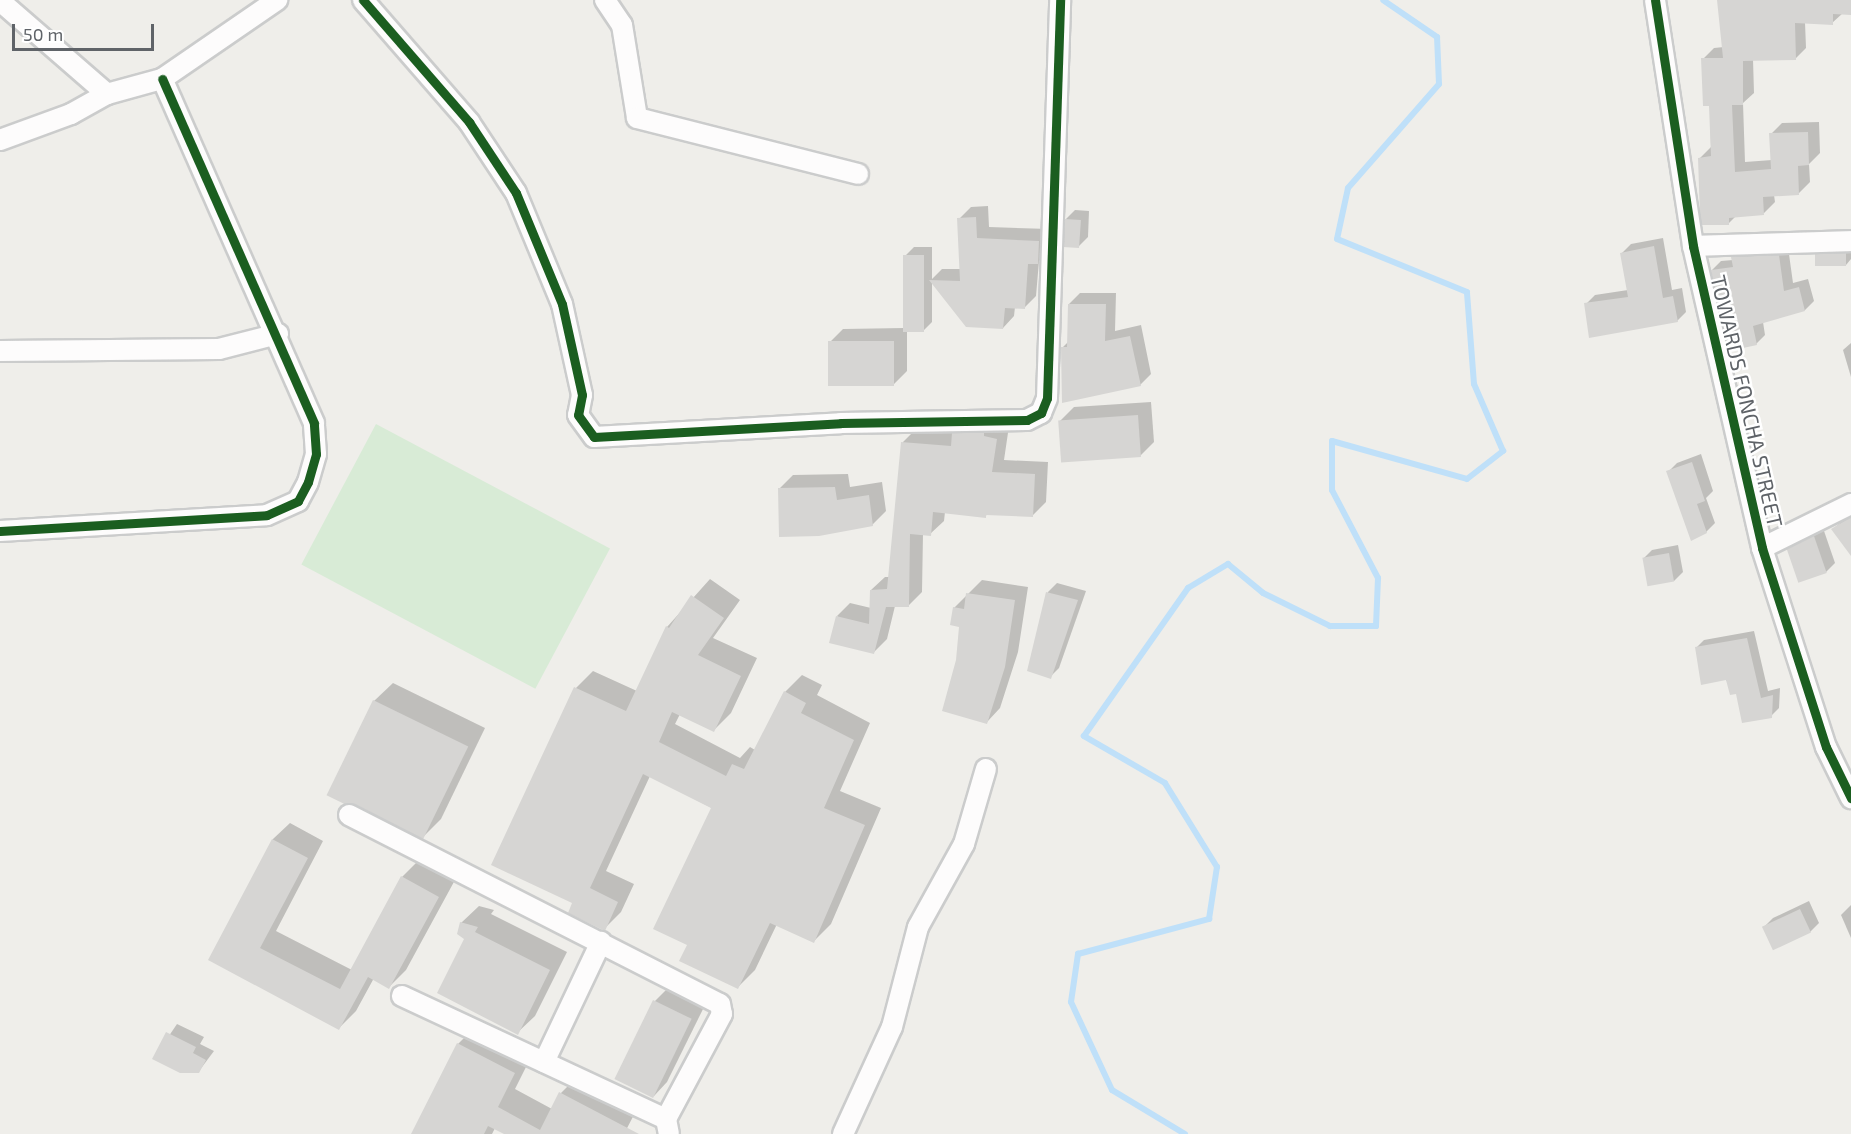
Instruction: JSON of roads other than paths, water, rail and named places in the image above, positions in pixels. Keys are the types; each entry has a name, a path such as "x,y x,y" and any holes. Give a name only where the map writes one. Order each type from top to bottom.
{"street":[{"path":"0,140 71,114 107,94 162,79 277,0"},
{"path":"363,0 469,122 516,193 562,304 582,395 578,415 594,437 841,423 1027,420 1041,413 1047,398 1060,0"},
{"path":"605,0 622,25 637,118 858,174"},
{"name":"TOWARDS FONCHA STREET","path":"1655,0 1693,246 1762,548 1826,747 1851,798"},
{"path":"0,1 107,94"},
{"path":"0,531 267,515 298,501 316,454 315,423 278,334 162,79"},
{"path":"1693,246 1851,242"},
{"path":"0,351 219,349 278,334"},
{"path":"1762,548 1851,504"},
{"path":"843,1134 892,1027 918,927 964,844 986,769"},
{"path":"349,815 720,1004 722,1014 667,1126 544,1062 402,996"},
{"path":"544,1062 601,942"}],"waterway":[{"path":"1185,1134 1112,1090 1071,1002 1078,954 1209,919 1217,867 1165,783 1084,736 1188,588 1228,564 1263,593 1330,626 1376,626 1378,578 1332,490 1332,441 1467,479 1503,451 1474,384 1467,292 1337,239 1348,188 1439,84 1437,37 1383,0"}]}
